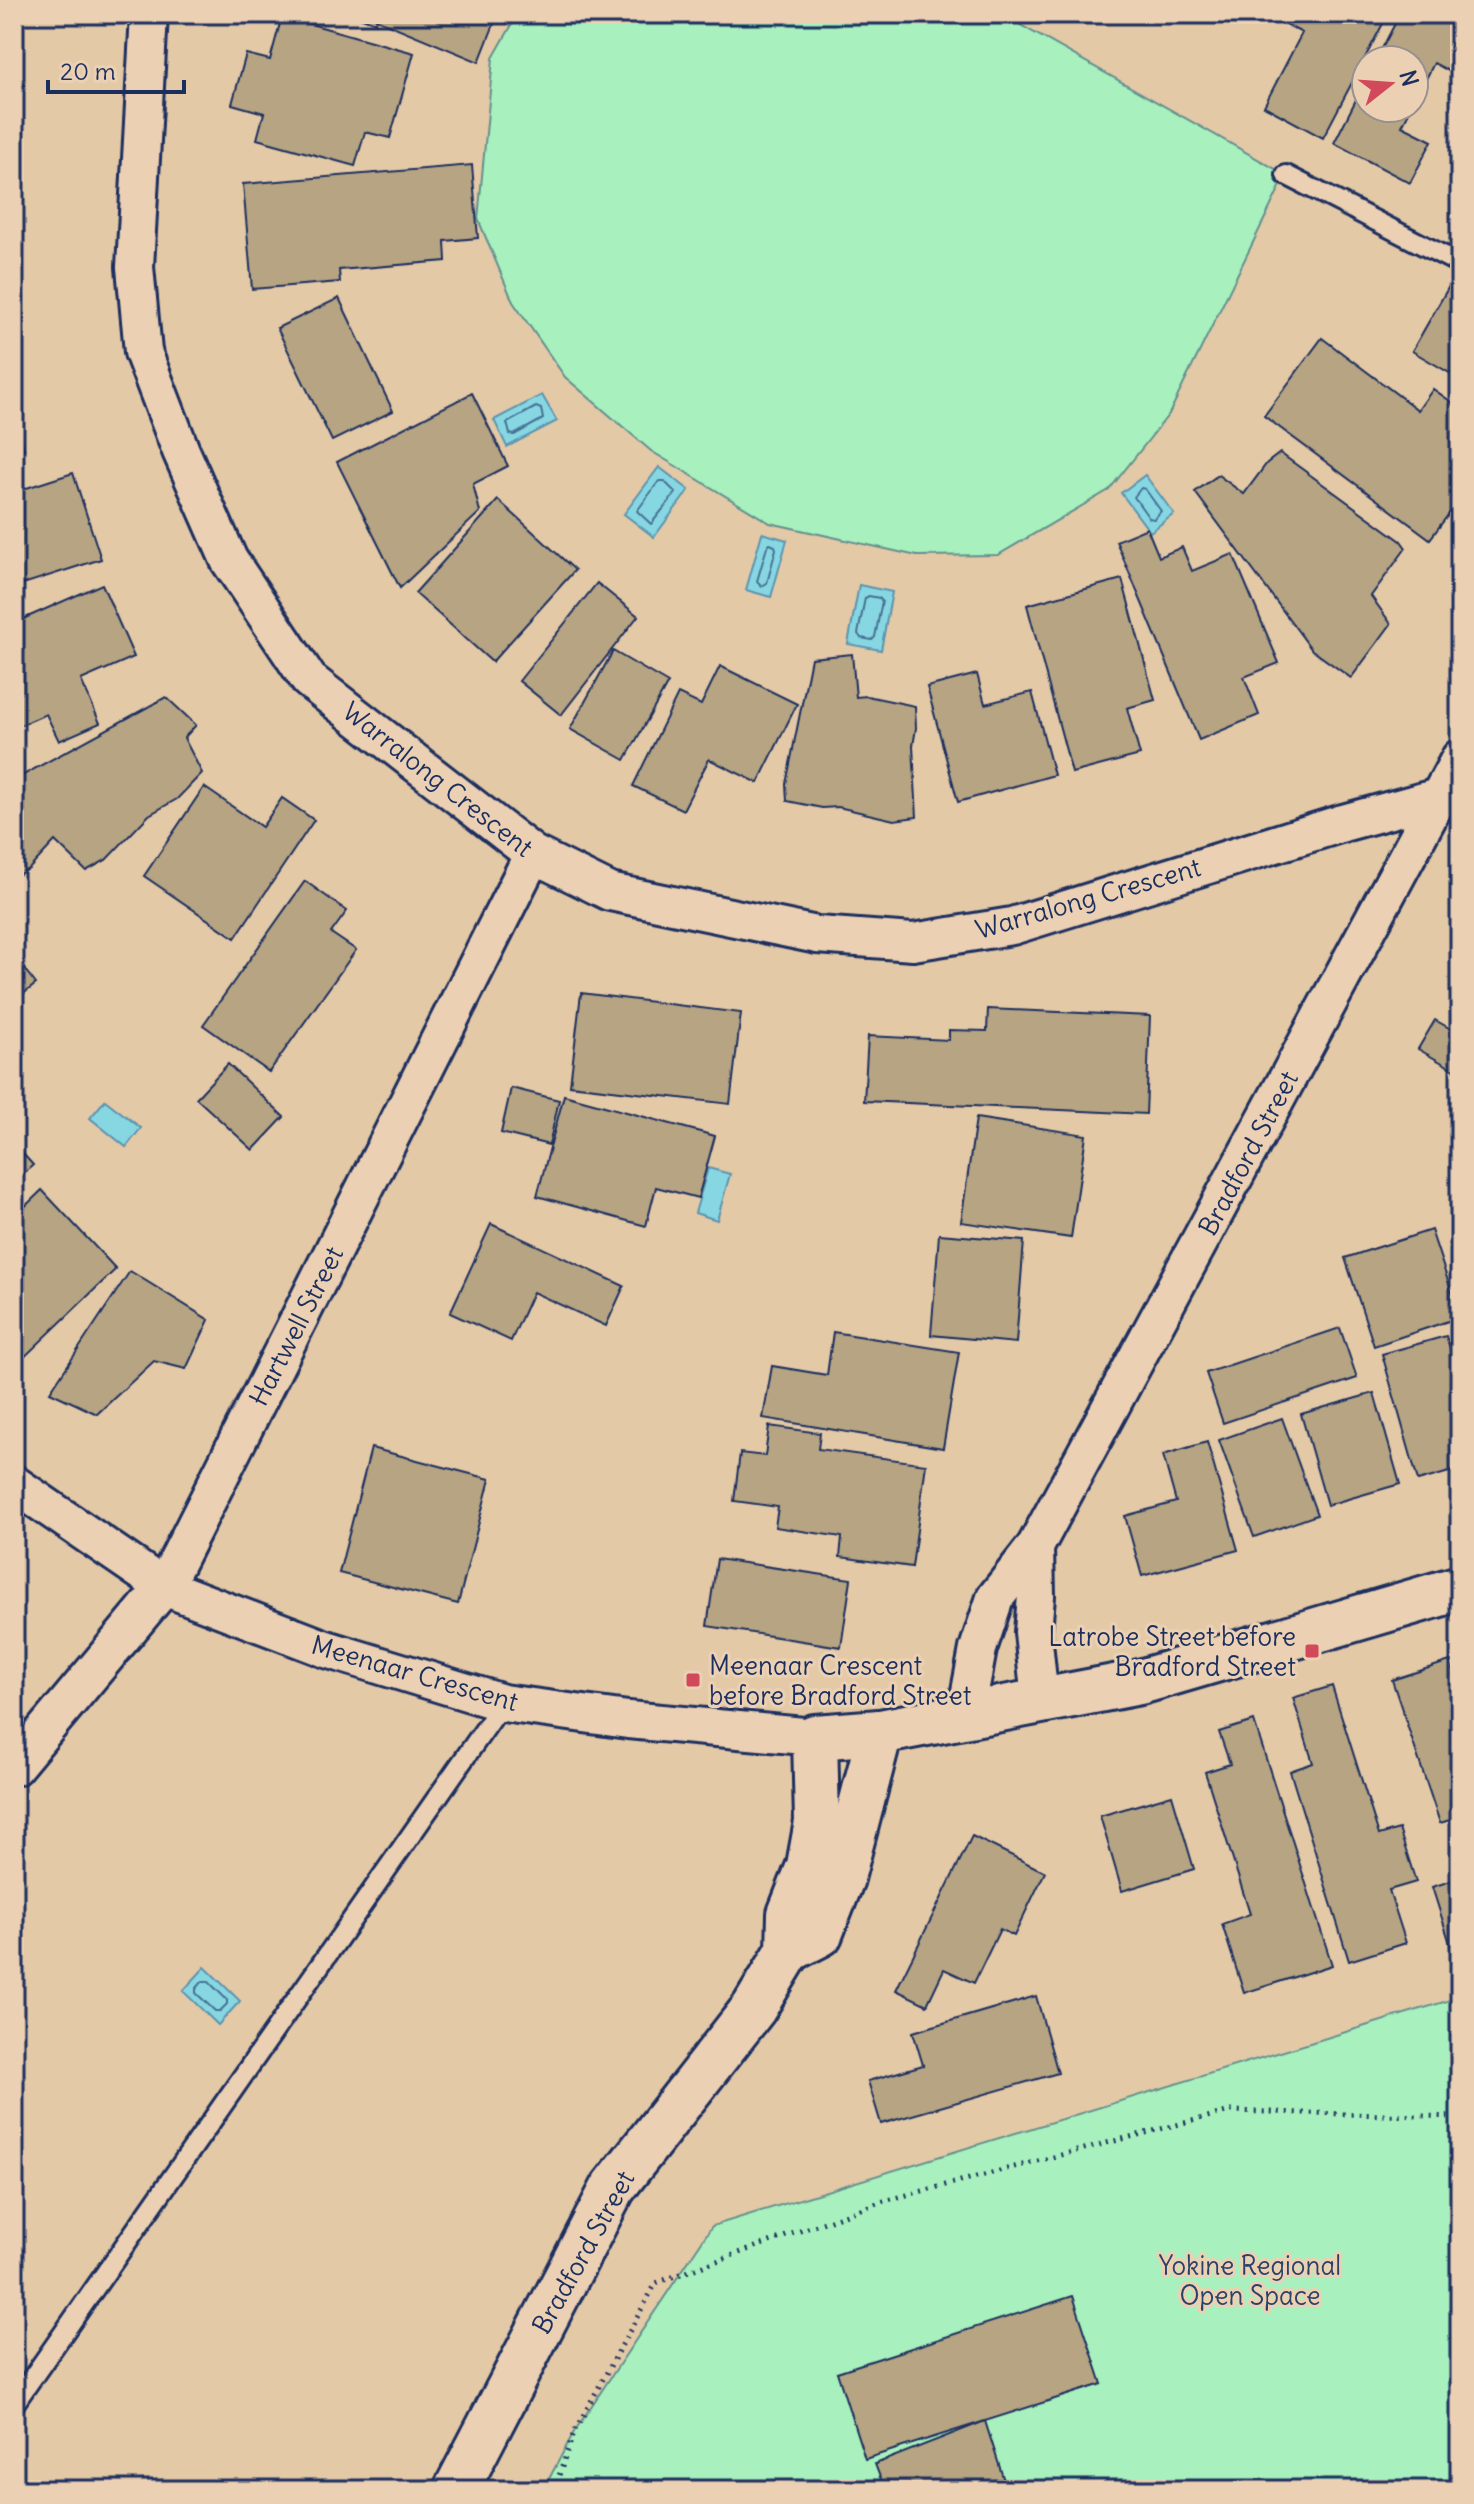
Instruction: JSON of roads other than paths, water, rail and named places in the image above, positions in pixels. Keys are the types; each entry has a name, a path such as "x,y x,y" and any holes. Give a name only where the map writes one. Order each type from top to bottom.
{"street":[{"name":"Warralong Crescent","path":"149,14 135,267 143,352 181,451 229,560 309,680 533,854 610,892 817,935 913,942 1012,926 1343,823 1450,794"},
{"name":"Bradford Street","path":"965,1718 978,1649 995,1598 1035,1547 1450,794 1460,758"},
{"name":"Hartwell Street","path":"14,1767 164,1587 533,854"},
{"name":"Meenaar Crescent","path":"14,1484 164,1587 326,1649 503,1703 628,1720 815,1737 880,1732 965,1718 1140,1682 1460,1588"},
{"name":"Bradford Street","path":"1035,1547 1033,1632 1040,1701"},
{"name":"Bradford Street","path":"789,1950 820,1934 842,1878 880,1732"},
{"name":"Bradford Street","path":"456,2490 613,2188 754,2008 789,1950 790,1914 809,1866 817,1822 815,1737"}],"lane":[{"path":"1286,175 1460,264"},
{"path":"14,2404 503,1703"}],"water":[{"path":"542,395 557,421 507,447 494,420"},
{"path":"659,467 689,490 654,537 624,514"},
{"path":"1145,475 1174,514 1150,532 1121,493"},
{"path":"762,533 787,540 771,597 746,590"},
{"path":"859,585 892,592 881,650 848,644"},
{"path":"105,1100 141,1128 126,1147 90,1118"},
{"path":"708,1168 730,1174 717,1220 695,1213"},
{"path":"205,1967 240,2001 218,2025 183,1991"}],"place":[{"name":"Latrobe Street before Bradford Street","path":"1312,1651"},
{"name":"Meenaar Crescent before Bradford Street","path":"693,1680"}],"park label":[{"name":"Yokine Regional Open Space","path":"1250,2280"}]}
